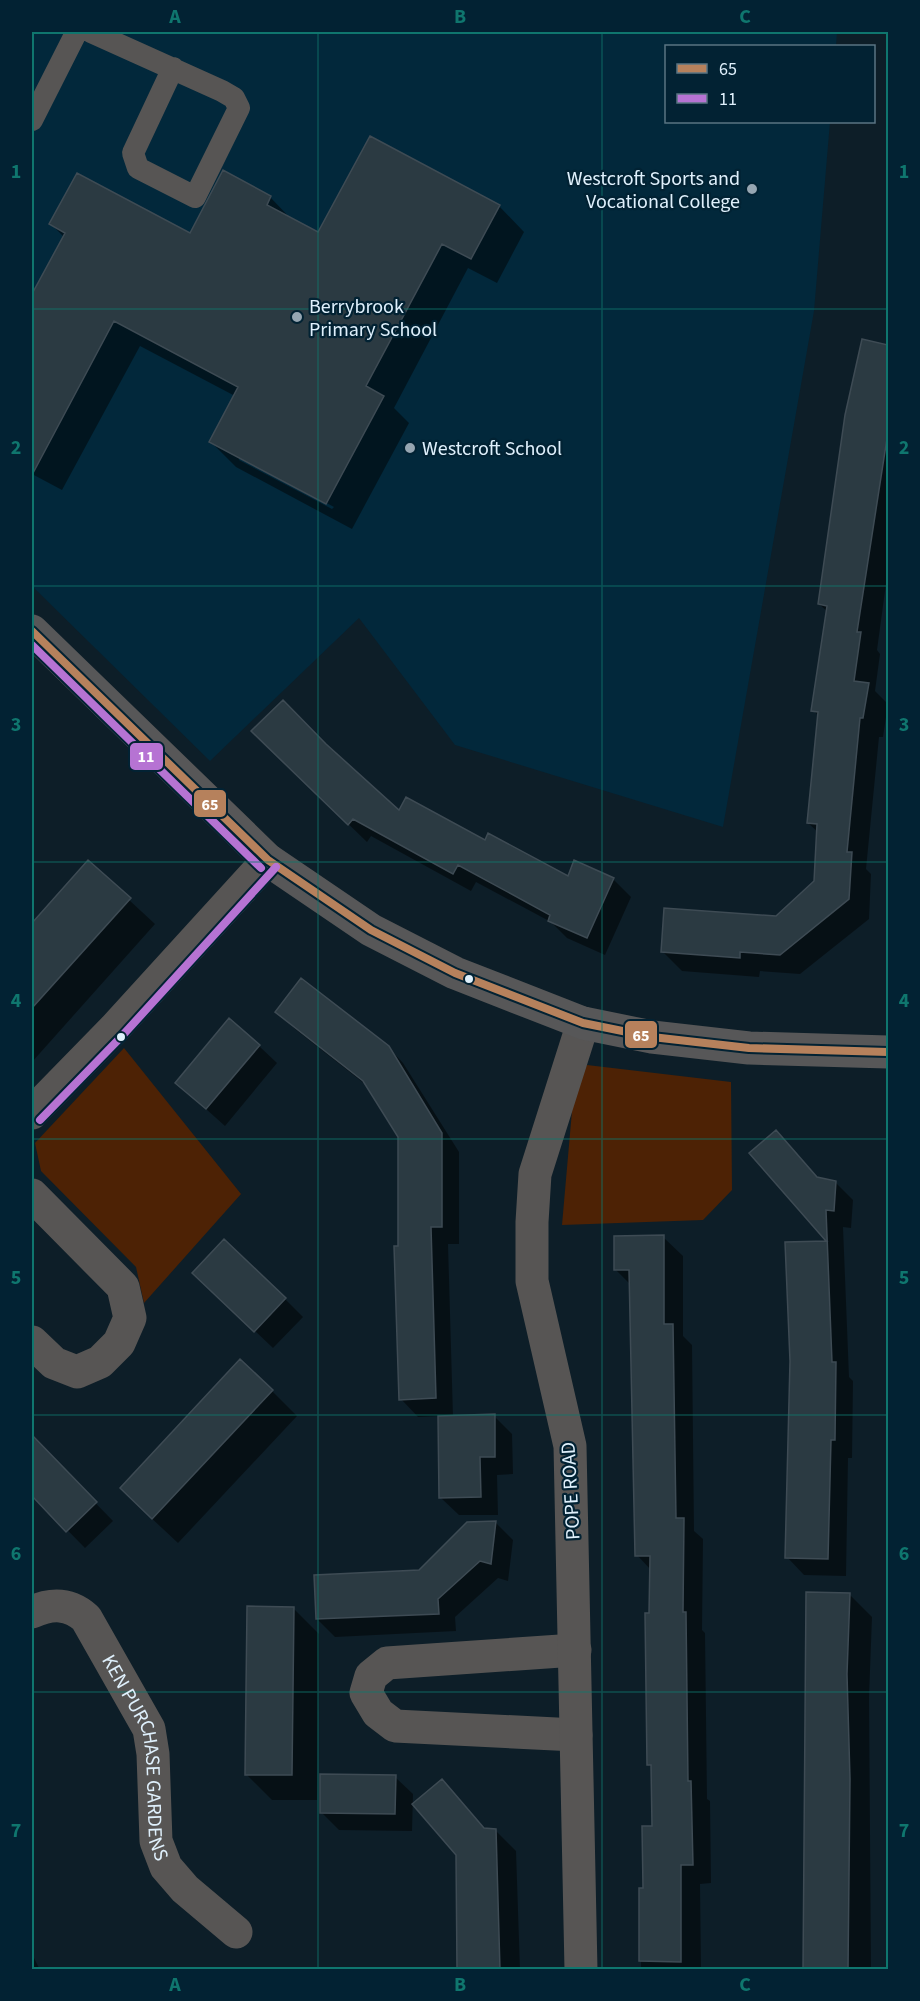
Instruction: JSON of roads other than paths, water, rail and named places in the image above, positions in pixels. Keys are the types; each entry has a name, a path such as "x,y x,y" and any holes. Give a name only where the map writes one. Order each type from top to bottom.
{"street":[{"path":"32,631 268,860 371,930 455,973 584,1023 652,1037 749,1048 888,1052"},
{"path":"32,1113 114,1029 268,860"},
{"name":"POPE ROAD","path":"580,1970 570,1446 532,1281 532,1221 535,1174 584,1023"},
{"path":"32,1195 123,1287 130,1318 119,1343 100,1362 77,1372 54,1363 32,1342"},
{"name":"KEN PURCHASE GARDENS","path":"32,1612 58,1605 78,1611 86,1618 149,1729 153,1754 156,1841 166,1867 185,1889 236,1932"},
{"path":"575,1650 387,1663 370,1676 366,1693 378,1713 395,1726 576,1735"}],"lane":[{"path":"32,120 75,32"},
{"path":"91,32 173,68 234,98 239,108 195,196 138,168 133,153 173,68"}],"place":[{"name":"Westcroft Sports and Vocational College","path":"752,189"},
{"name":"Berrybrook Primary School","path":"297,317"},
{"name":"Westcroft School","path":"410,448"}]}
